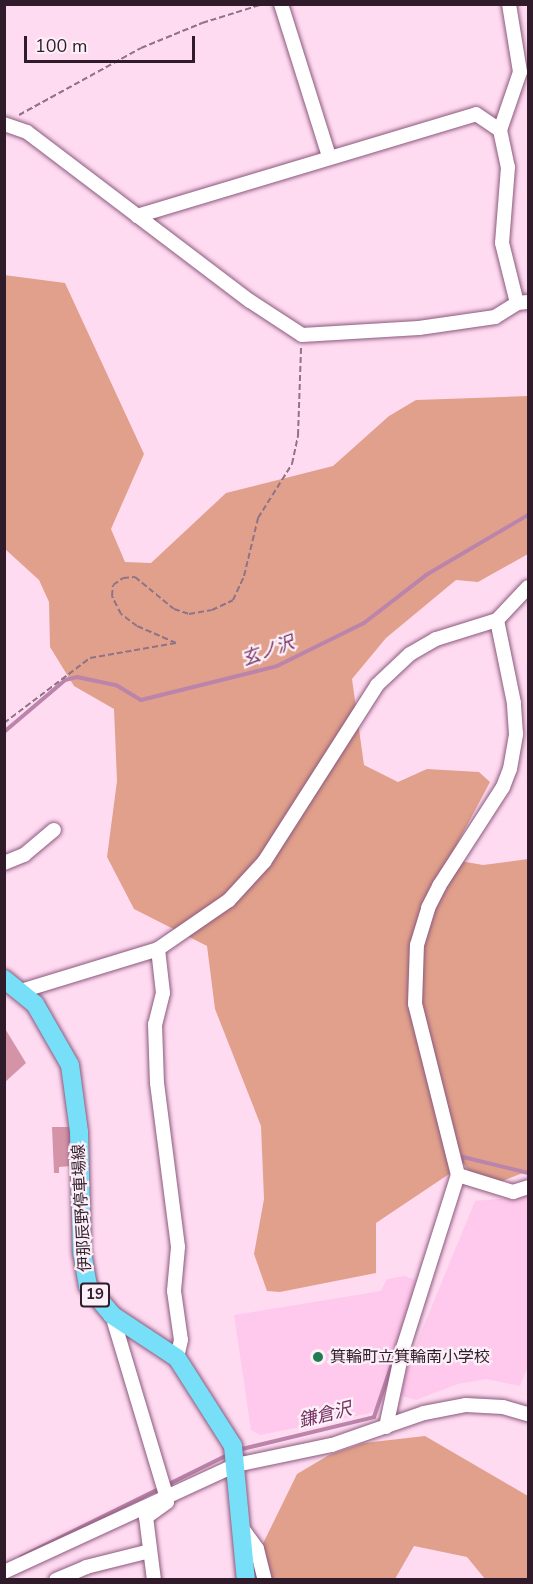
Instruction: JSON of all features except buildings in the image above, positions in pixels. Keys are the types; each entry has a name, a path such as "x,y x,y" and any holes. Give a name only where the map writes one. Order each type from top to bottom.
{"main road":[{"name":"伊那辰野停車場線","path":"4,980 21,991 56,1036 70,1065 79,1132 84,1270 88,1286 112,1315 177,1358 226,1430 236,1466 246,1580"}],"street":[{"path":"281,4 329,156"},
{"path":"7,124 27,132 137,216 302,335 419,328 495,317 523,303 502,243 508,167 500,130 519,72 509,4"},
{"path":"137,216 329,156 476,114 500,130"},
{"path":"21,991 158,949 229,900 264,862 377,685 410,654 436,639 497,620 528,587"},
{"path":"386,1426 403,1348 458,1175 415,1004 414,965 428,908 503,787 510,769 516,734 514,703 497,620"},
{"path":"4,863 24,855 54,830"},
{"path":"158,949 163,993 154,1024 157,1083 178,1247 174,1292 181,1340 177,1358"},
{"path":"458,1175 513,1192 528,1187"},
{"path":"112,1315 167,1502 146,1517 154,1580"},
{"path":"4,1572 166,1496 236,1466 332,1445 386,1426 466,1405 503,1407 528,1414"},
{"path":"242,1528 257,1549 265,1580"},
{"path":"56,1580 86,1567 150,1551"}],"path":[{"path":"7,124 24,110 141,48 202,23 263,4"},
{"path":"4,723 90,658 176,643 137,626 121,614 112,596 113,585 123,578 135,577 174,609 189,614 212,610 233,600 244,576 258,518 292,464 298,435 302,335"}],"shaded area":[{"path":"4,275 65,283 144,454 111,529 125,562 151,563 226,493 333,466 389,416 416,400 528,396 528,554 478,582 456,580 386,638 352,679 364,765 398,782 427,769 479,772 490,782 449,859 483,865 528,859 528,1171 481,1189 464,1164 376,1223 376,1273 280,1292 267,1291 254,1254 264,1199 261,1126 215,1009 207,946 134,909 107,857 117,781 114,709 74,686 50,647 49,602 39,580 5,549"},
{"name":"箕輪町立箕輪南小学校","path":"528,1196 528,1366 520,1386 486,1379 458,1384 416,1400 401,1396 408,1364 475,1201"},
{"name":"箕輪町立箕輪南小学校","path":"405,1276 418,1281 385,1399 371,1413 260,1435 251,1430 234,1315 381,1291 387,1279"},
{"path":"425,1436 528,1496 528,1579 485,1579 467,1557 414,1546 395,1579 256,1579 253,1564 297,1474 329,1455 364,1443"}],"waterway":[{"name":"玄ノ沢","path":"4,732 65,680 77,677 116,685 141,700 277,666 364,623 426,575 528,515"},
{"name":"鎌倉沢","path":"461,1163 463,1157 528,1173"},
{"name":"鎌倉沢","path":"238,1450 374,1417 394,1358"},
{"name":"鎌倉沢","path":"21,1557 229,1454"}],"place":[{"name":"箕輪町立箕輪南小学校","path":"318,1357"}]}
